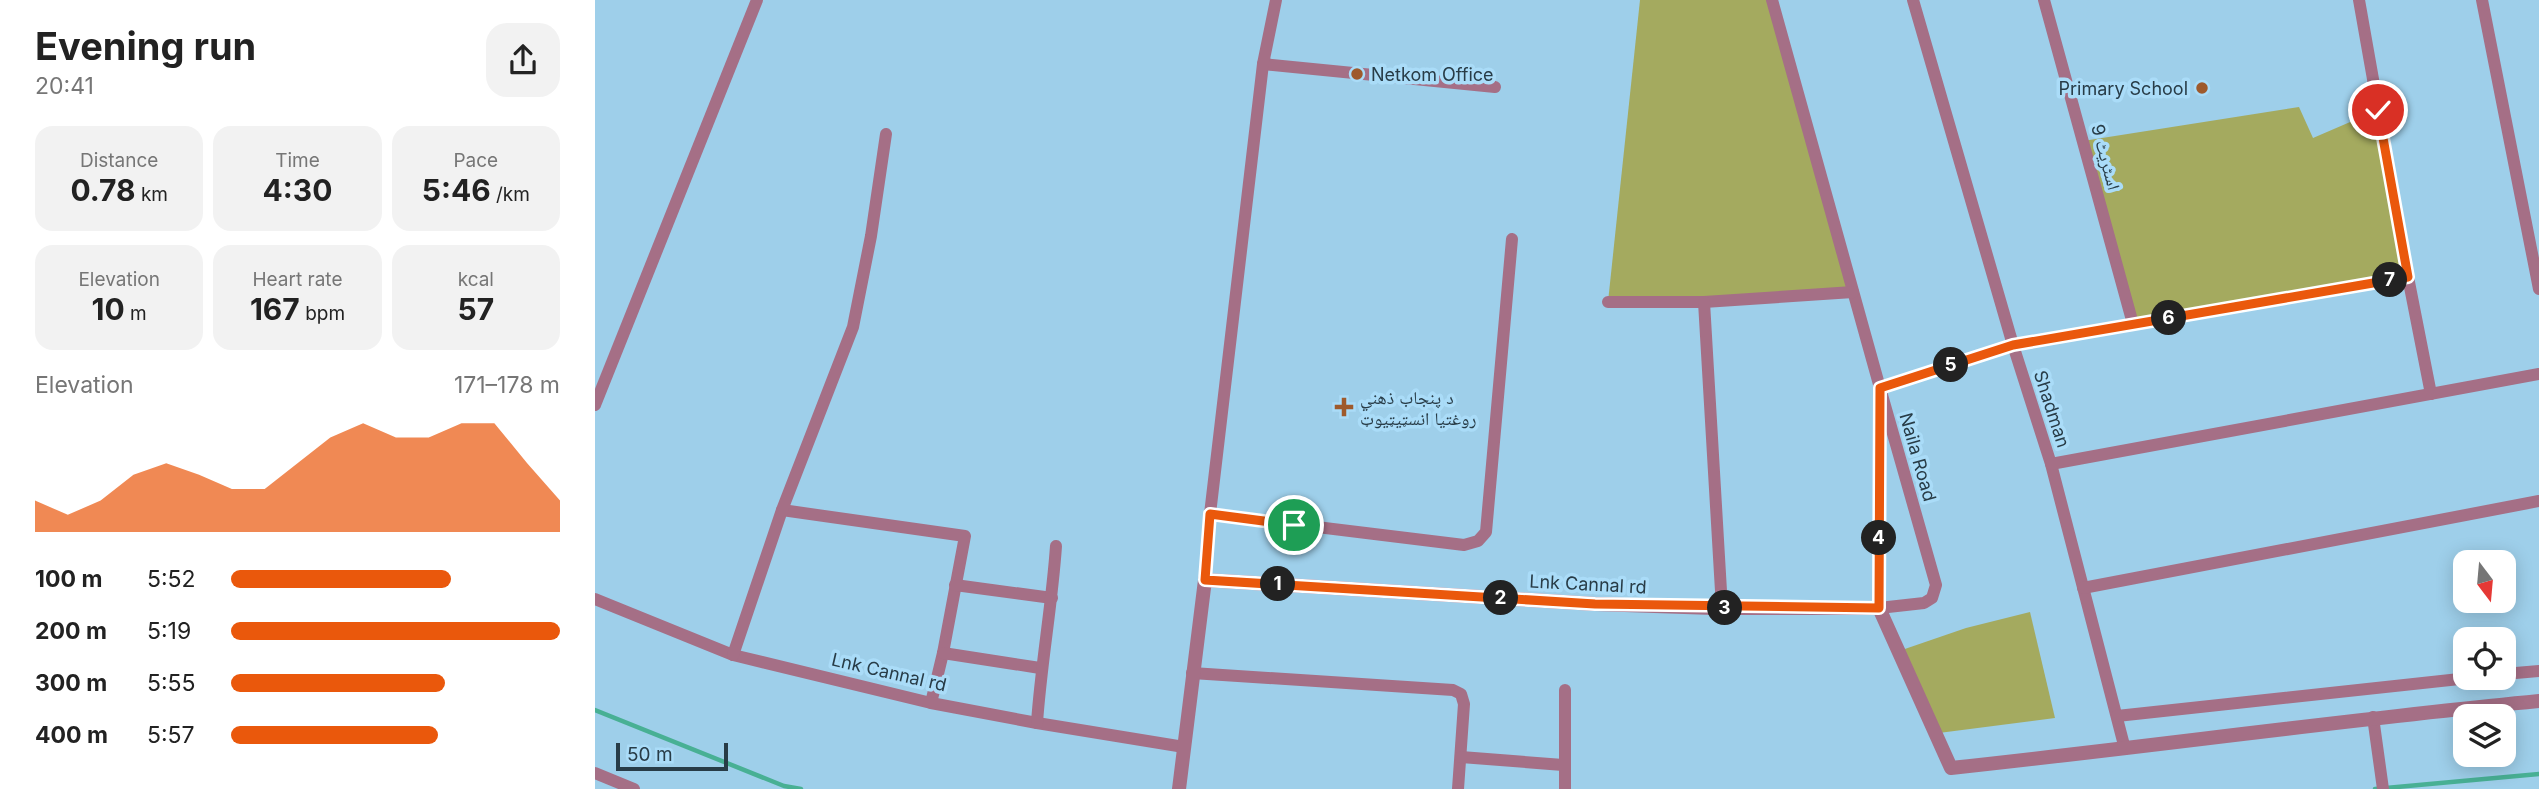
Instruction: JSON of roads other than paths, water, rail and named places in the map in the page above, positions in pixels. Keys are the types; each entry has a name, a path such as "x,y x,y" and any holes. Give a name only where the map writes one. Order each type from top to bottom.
{"street":[{"path":"595,405 757,0"},
{"path":"1179,789 1263,64 1276,0"},
{"name":"Naila Road","path":"1772,0 1936,585 1932,598 1924,603 1879,608"},
{"name":"Shadman","path":"1913,0 2013,345 2051,464 2125,749"},
{"name":"اسٹریٹ 9","path":"2044,0 2133,324"},
{"path":"2359,0 2431,394"},
{"path":"2482,0 2539,289"},
{"path":"1263,64 1495,88"},
{"path":"733,655 782,510 853,327 871,236 886,134"},
{"path":"1210,514 1464,545 1478,541 1486,532 1512,239"},
{"path":"2408,277 2013,345 1880,388 1879,608 1951,768 2373,717 2539,701"},
{"path":"1608,302 1704,302 1853,292"},
{"path":"1704,302 1722,608"},
{"path":"2051,464 2539,374"},
{"path":"2083,588 2539,501"},
{"path":"782,510 965,536 931,703"},
{"path":"1037,723 1040,668 1052,598 1056,546"},
{"name":"Lnk Cannal rd","path":"1205,580 1595,604 1722,608 1879,608"},
{"path":"955,585 1052,598"},
{"name":"Lnk Cannal rd","path":"595,599 733,655 931,703 1184,747"},
{"path":"943,653 1040,668"},
{"path":"2516,673 2539,671"},
{"path":"1192,673 1453,690 1461,694 1464,704 1458,789"},
{"path":"2117,716 2453,680"},
{"path":"1565,690 1565,789"},
{"path":"2373,717 2383,789"},
{"path":"1461,757 1563,765"},
{"path":"595,773 634,789"}],"waterway":[{"path":"595,710 784,786 801,789"},
{"path":"2375,789 2539,774"}],"place":[{"name":"Netkom Office","path":"1357,74"},
{"name":"Primary School","path":"2202,88"},
{"name":"د پنجاب ذهني روغتیا انسټیټیوټ","path":"1344,407"}]}
